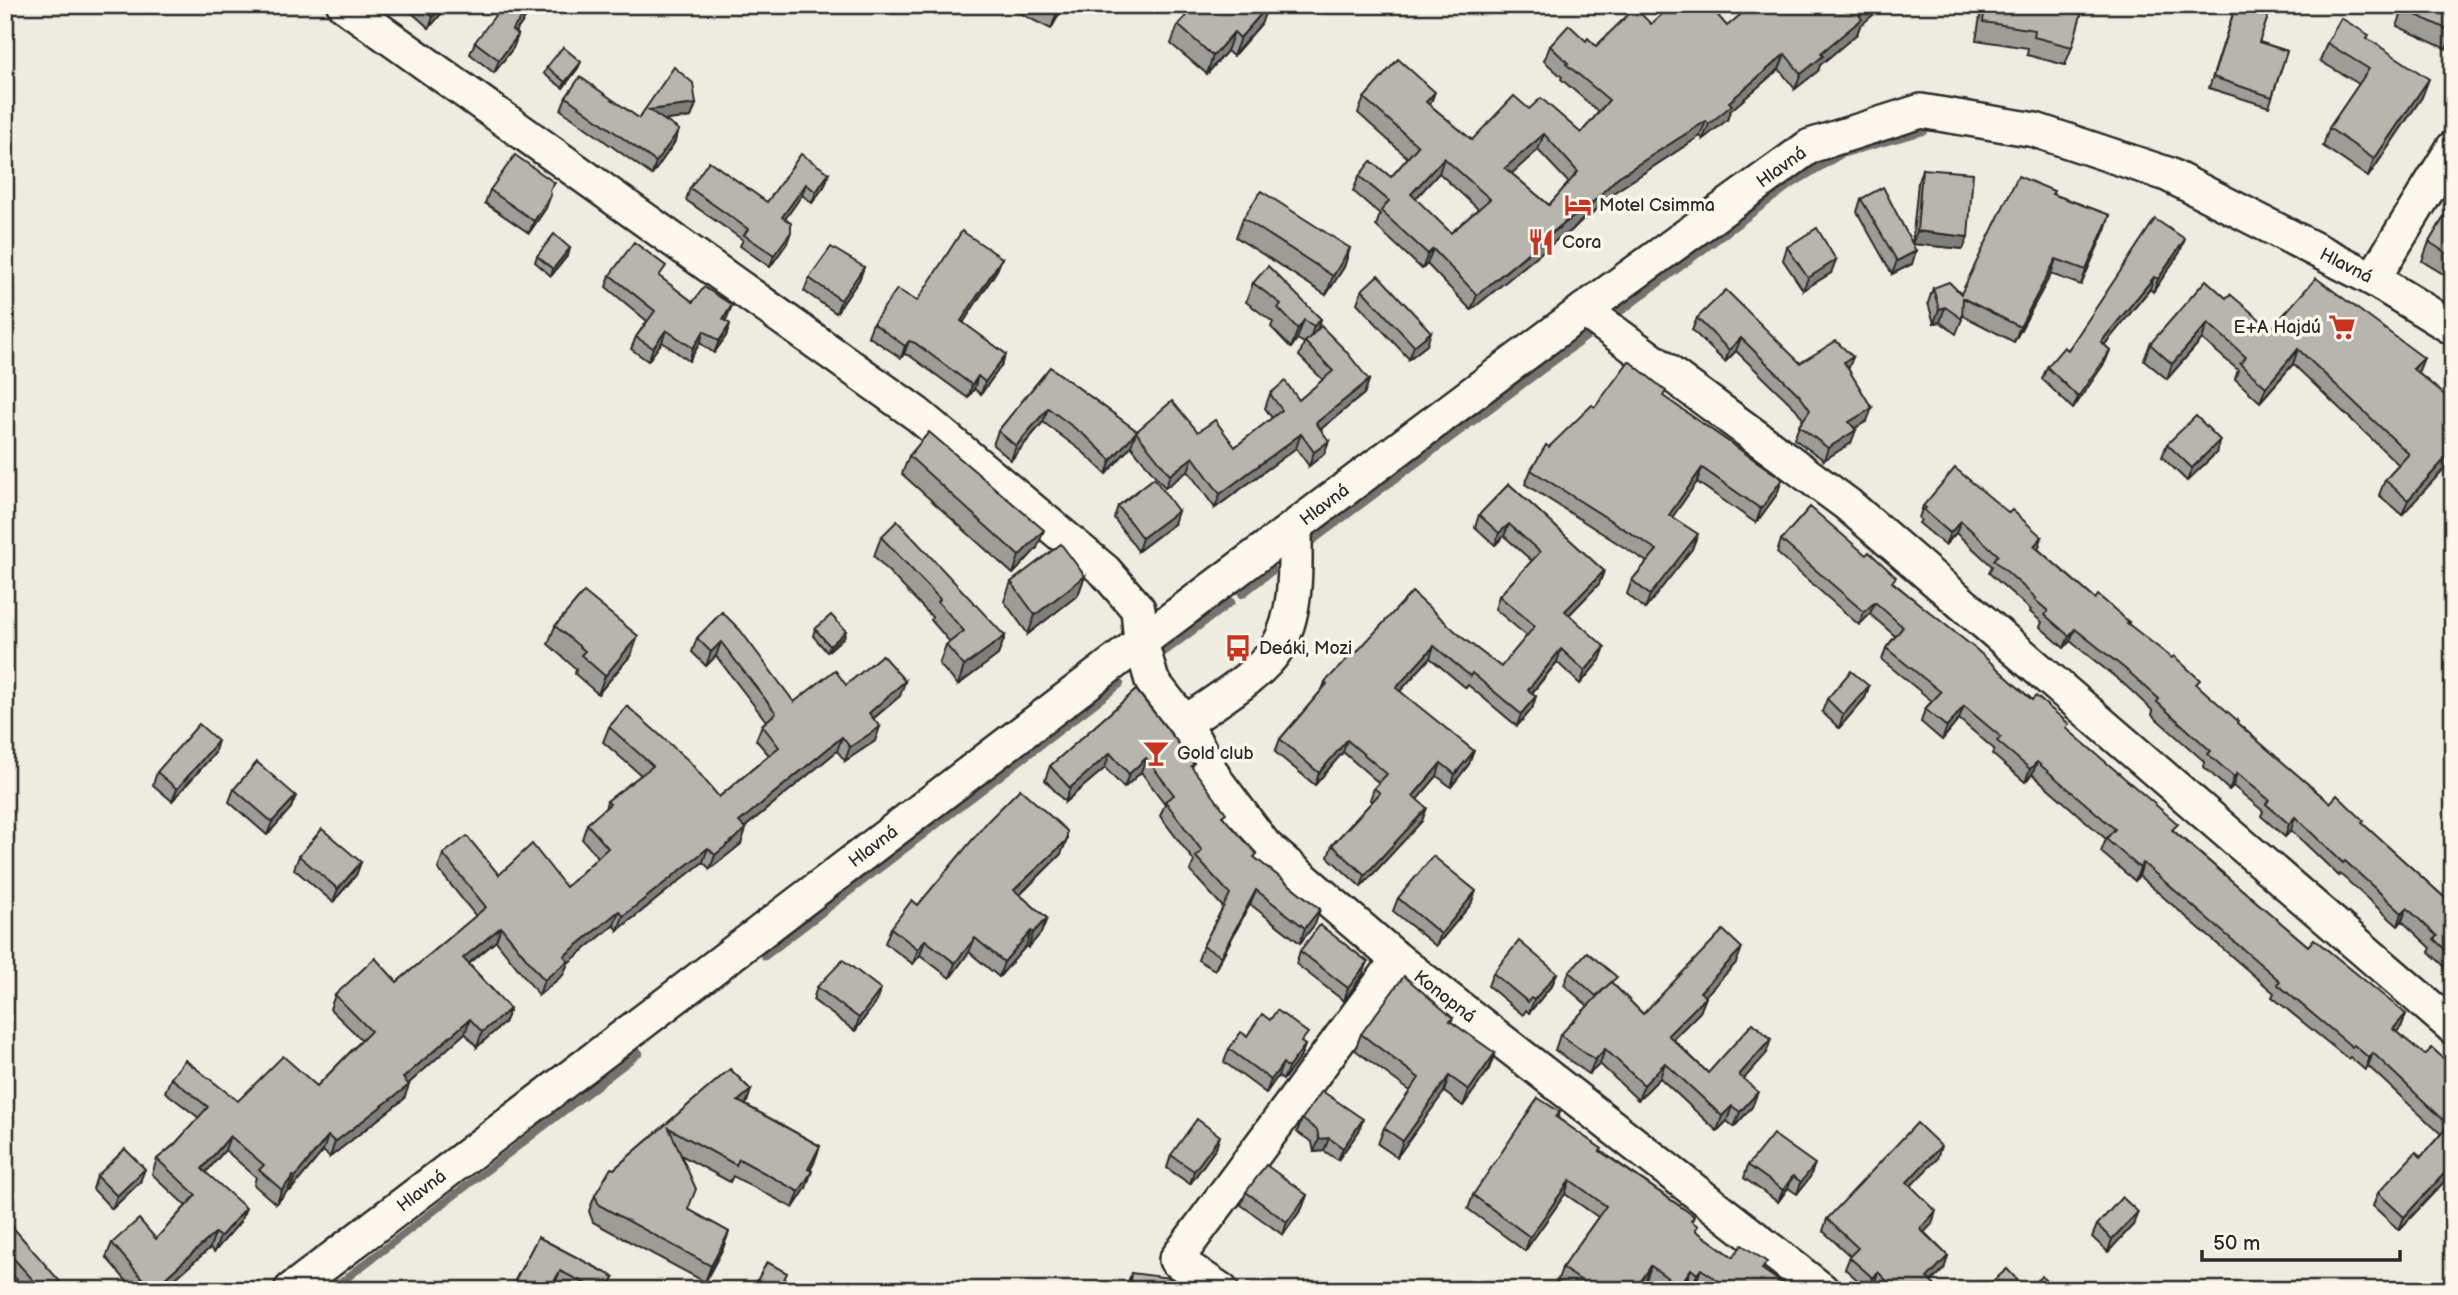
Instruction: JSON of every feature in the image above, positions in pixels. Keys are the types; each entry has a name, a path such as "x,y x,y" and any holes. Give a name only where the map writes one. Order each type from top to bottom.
{"street":[{"name":"Konopná","path":"344,5 917,414 1105,571 1138,608 1141,642 1152,681 1185,723 1215,779 1265,846 1398,960 1822,1290"},
{"name":"Hlavná","path":"291,1290 1141,642 1584,310 1811,146 1921,111 2035,130 2167,174 2373,279 2453,328"},
{"path":"2373,279 2453,148"},
{"path":"1584,310 1847,504 2453,1027"},
{"path":"1185,723 1250,676 1276,650 1287,626 1295,580 1295,527"},
{"path":"1221,1290 1176,1260 1398,960"}],"building":[{"path":"419,5 443,5 433,17"},
{"path":"503,5 531,5 512,30 518,35 499,60 475,42"},
{"path":"1043,5 1061,5 1057,12"},
{"path":"1196,5 1268,6 1240,38 1234,32 1213,56 1178,25"},
{"path":"1673,5 1709,5 1727,26 1752,5 1872,5 1859,15 1862,19 1821,53 1823,56 1801,74 1785,54 1729,102 1732,105 1709,124 1706,121 1618,177 1592,203 1477,295 1433,249 1428,254 1381,211 1389,201 1359,176 1371,161 1391,177 1418,146 1364,98 1398,59 1435,92 1426,102 1472,140 1514,96 1529,109 1541,98 1581,133 1609,100 1566,64 1568,63 1550,46 1569,25 1586,41 1588,38 1596,46 1635,8 1651,24","holes":["1544,134 1578,172 1549,205 1505,168","1444,158 1490,199 1451,233 1411,194"]},
{"path":"1985,5 2076,5 2083,8 2072,47 2034,37 2035,30 1983,22"},
{"path":"2236,5 2272,5 2259,42 2287,51 2272,97 2213,77"},
{"path":"2405,5 2453,5 2453,32 2403,9"},
{"path":"2341,18 2429,79 2374,159 2329,128 2369,69 2327,43"},
{"path":"563,47 581,62 565,82 547,67"},
{"path":"674,67 693,83 696,104 649,110 679,130 656,162 566,97 580,77 639,118"},
{"path":"801,154 829,173 816,192 806,184 782,217 791,223 791,232 774,255 744,235 748,229 690,188 709,161 767,202"},
{"path":"515,155 555,183 550,190 551,195 534,221 490,190"},
{"path":"1922,169 1973,173 1968,237 1917,231"},
{"path":"2018,176 2054,191 2052,194 2110,215 2086,270 2056,259 2020,327 1963,298 1962,319 1945,307 1939,309 1933,288 1949,282 1961,294"},
{"path":"1883,187 1916,251 1897,261 1861,199"},
{"path":"1261,191 1350,248 1333,276 1243,218"},
{"path":"2453,202 2453,257 2429,242"},
{"path":"2155,219 2185,239 2158,279 2154,277 2101,342 2110,350 2078,397 2047,367 2064,347 2068,350"},
{"path":"1817,228 1836,260 1808,278 1787,247"},
{"path":"962,231 1002,258 961,321 1006,354 985,382 978,376 972,385 915,343 909,341 905,346 873,323 897,289 917,301"},
{"path":"554,234 570,248 553,269 537,256"},
{"path":"634,242 666,266 659,276 693,302 704,287 732,305 723,319 730,324 719,341 704,331 693,348 666,330 653,348 636,337 655,311 610,275"},
{"path":"831,247 864,267 841,300 809,278"},
{"path":"1268,266 1321,319 1314,326 1304,320 1298,329 1278,308 1281,304 1253,283"},
{"path":"1378,275 1431,332 1414,346 1362,290"},
{"path":"2316,278 2424,358 2413,369 2453,402 2453,450 2408,500 2385,480 2409,454 2298,349 2266,387 2240,364 2246,357 2208,323 2172,364 2150,344 2206,280 2226,298 2230,294 2271,329"},
{"path":"1726,290 1800,363 1836,341 1853,357 1844,362 1872,408 1849,422 1856,430 1828,448 1799,426 1810,410 1800,396 1741,338 1729,350 1697,318"},
{"path":"1321,326 1369,380 1316,423 1329,441 1314,452 1301,434 1220,494 1193,457 1170,475 1136,432 1111,460 1088,438 1048,408 1016,446 998,431 1050,367 1137,431 1172,401 1198,432 1215,420 1235,447 1282,410 1270,394 1285,381 1299,400 1333,371 1305,342"},
{"path":"1629,361 1666,391 1663,396 1782,479 1761,509 1702,468 1669,515 1698,534 1650,595 1632,580 1657,550 1531,470 1546,445 1549,447 1592,405 1595,407"},
{"path":"2196,416 2220,440 2192,468 2167,444"},
{"path":"929,432 1044,530 1019,556 909,456"},
{"path":"1955,468 2009,513 2012,510 2042,537 2034,546 2095,599 2098,595 2129,622 2127,623 2172,658 2174,656 2200,680 2196,684 2238,721 2237,723 2330,803 2337,795 2364,821 2362,823 2445,898 2448,895 2453,900 2453,957 2434,939 2437,936 2407,908 2402,913 2345,861 2343,863 2295,817 2289,824 2266,804 2269,800 2237,773 2234,777 2208,754 2211,751 2157,702 2159,699 2129,672 2075,629 2069,636 2045,615 2048,611 2034,599 2036,598 1994,560 1998,555 1961,521 1950,533 1924,510 1926,508 1923,506"},
{"path":"1154,478 1178,511 1142,538 1118,506"},
{"path":"1509,484 1604,571 1565,611 1605,647 1585,671 1561,649 1528,690 1536,696 1521,714 1472,673 1470,676 1434,646 1396,688 1474,751 1455,774 1441,763 1413,796 1427,808 1365,875 1332,845 1380,793 1374,788 1387,774 1347,740 1319,773 1280,739 1327,684 1325,682 1412,592 1464,639 1501,667 1535,626 1499,596 1540,552 1509,524 1499,533 1479,515"},
{"path":"1810,507 1866,555 1869,552 1896,577 1892,582 1977,650 2032,700 2036,696 2069,724 2066,728 2178,824 2172,830 2308,946 2314,939 2406,1014 2393,1029 2425,1055 2432,1048 2453,1067 2453,1164 2404,1217 2378,1193 2416,1152 2421,1157 2449,1125 2373,1053 2369,1058 2354,1045 2352,1047 2277,984 2280,981 2143,863 2140,868 2106,839 2115,829 2037,762 2030,769 1997,741 2001,737 1964,706 1947,727 1925,709 1941,692 1886,648 1903,627 1875,602 1864,612 1781,540"},
{"path":"897,521 1005,636 964,666 946,645 964,631 938,602 940,599 881,537"},
{"path":"1061,544 1085,576 1035,615 1011,582"},
{"path":"584,592 638,636 605,676 581,655 585,651 555,626"},
{"path":"722,612 740,630 794,702 835,670 846,685 882,655 905,681 869,713 880,727 850,747 842,737 739,822 746,829 715,855 708,848 623,916 619,911 564,956 568,961 544,980 501,927 463,958 510,1009 482,1032 470,1019 403,1078 409,1085 335,1142 328,1136 282,1190 259,1170 264,1165 230,1136 202,1169 246,1208 220,1237 215,1233 152,1290 112,1243 139,1219 156,1239 196,1195 157,1159 175,1144 208,1107 171,1078 185,1060 238,1101 283,1056 317,1086 371,1031 335,995 375,958 397,982 486,907 443,854 467,836 499,875 532,844 566,887 608,848 587,824 610,804 607,801 653,766 609,727 627,706 689,761 719,797 779,747 762,725 776,713 721,642 711,652 697,638"},
{"path":"831,615 846,631 830,646 815,629"},
{"path":"1851,671 1869,686 1843,715 1827,699"},
{"path":"1136,690 1194,763 1191,766 1226,813 1222,816 1257,854 1254,857 1320,909 1305,928 1256,890 1221,956 1203,946 1230,894 1196,857 1202,851 1165,801 1174,795 1146,758 1129,774 1110,753 1070,788 1050,766"},
{"path":"199,724 218,741 177,789 157,772"},
{"path":"257,762 296,796 272,822 234,789"},
{"path":"1020,789 1067,831 1067,840 1014,890 1047,918 1033,933 1031,931 1004,962 975,938 955,963 925,940 918,949 891,928 912,900 918,905 988,821"},
{"path":"322,829 361,862 338,889 299,856"},
{"path":"1433,856 1476,891 1441,934 1398,898"},
{"path":"1320,925 1368,962 1348,988 1300,951"},
{"path":"1723,930 1742,948 1700,992 1706,997 1668,1035 1708,1073 1753,1023 1771,1039 1739,1075 1758,1092 1740,1112 1732,1106 1722,1116 1665,1063 1644,1085 1605,1049 1595,1060 1560,1035 1611,982 1643,1014"},
{"path":"1519,941 1557,973 1534,1000 1531,998 1528,1002 1493,973"},
{"path":"1587,952 1617,977 1596,996 1569,972"},
{"path":"843,960 881,989 859,1018 817,987"},
{"path":"1404,976 1453,1018 1450,1021 1495,1053 1469,1090 1449,1076 1403,1141 1384,1128 1419,1078 1361,1034"},
{"path":"1277,1010 1308,1033 1301,1042 1305,1045 1288,1068 1283,1063 1271,1080 1229,1049 1241,1032 1247,1036 1262,1014 1270,1020"},
{"path":"730,1069 751,1090 738,1101 820,1146 808,1169 812,1171 799,1192 739,1159 736,1165 669,1128 696,1189 688,1209 729,1232 711,1266 599,1205 595,1195 611,1168 614,1169"},
{"path":"1322,1091 1363,1119 1343,1148 1329,1138 1319,1139 1317,1130 1302,1119"},
{"path":"1538,1098 1560,1112 1556,1117 1602,1149 1600,1151 1694,1216 1691,1221 1698,1226 1695,1230 1733,1257 1742,1245 1767,1262 1762,1269 1792,1290 1732,1290 1701,1269 1697,1274 1691,1269 1679,1286 1651,1266 1635,1290 1596,1290 1562,1268 1606,1206 1570,1180 1530,1237 1473,1195"},
{"path":"1197,1119 1220,1136 1194,1171 1171,1155"},
{"path":"1917,1123 1941,1146 1907,1182 1936,1211 1920,1229 1948,1256 1927,1278 1939,1290 1896,1290 1878,1272 1873,1278 1849,1257 1858,1248 1827,1219"},
{"path":"1773,1134 1815,1164 1801,1182 1793,1176 1783,1190 1748,1165"},
{"path":"125,1149 145,1169 117,1196 97,1176"},
{"path":"1266,1165 1307,1195 1287,1222 1246,1192"},
{"path":"2122,1197 2138,1212 2112,1239 2097,1225"},
{"path":"10,1224 62,1284 55,1290 42,1290 5,1249 5,1227"},
{"path":"538,1237 614,1277 608,1290 599,1290 560,1271 549,1290 510,1290"},
{"path":"767,1262 787,1273 779,1290 752,1290"},
{"path":"2007,1269 2022,1285 2017,1290 1983,1290"},
{"path":"1131,1273 1171,1278 1169,1290 1129,1290"},
{"path":"2042,1276 2053,1290 2026,1290"}],"waterway":[{"path":"1621,311 1787,187 1841,154 1924,131"},
{"path":"1305,546 1590,334"},
{"path":"1242,594 1273,570"},
{"path":"1160,655 1231,602"},
{"path":"765,956 1120,684"},
{"path":"331,1290 639,1053"}],"place":[{"name":"Motel Csimma","path":"1578,205"},
{"name":"Cora","path":"1541,242"},
{"name":"E+A Hajdú","path":"2342,327"},
{"name":"Deáki, Mozi","path":"1238,648"},
{"name":"Gold club","path":"1156,753"}]}
